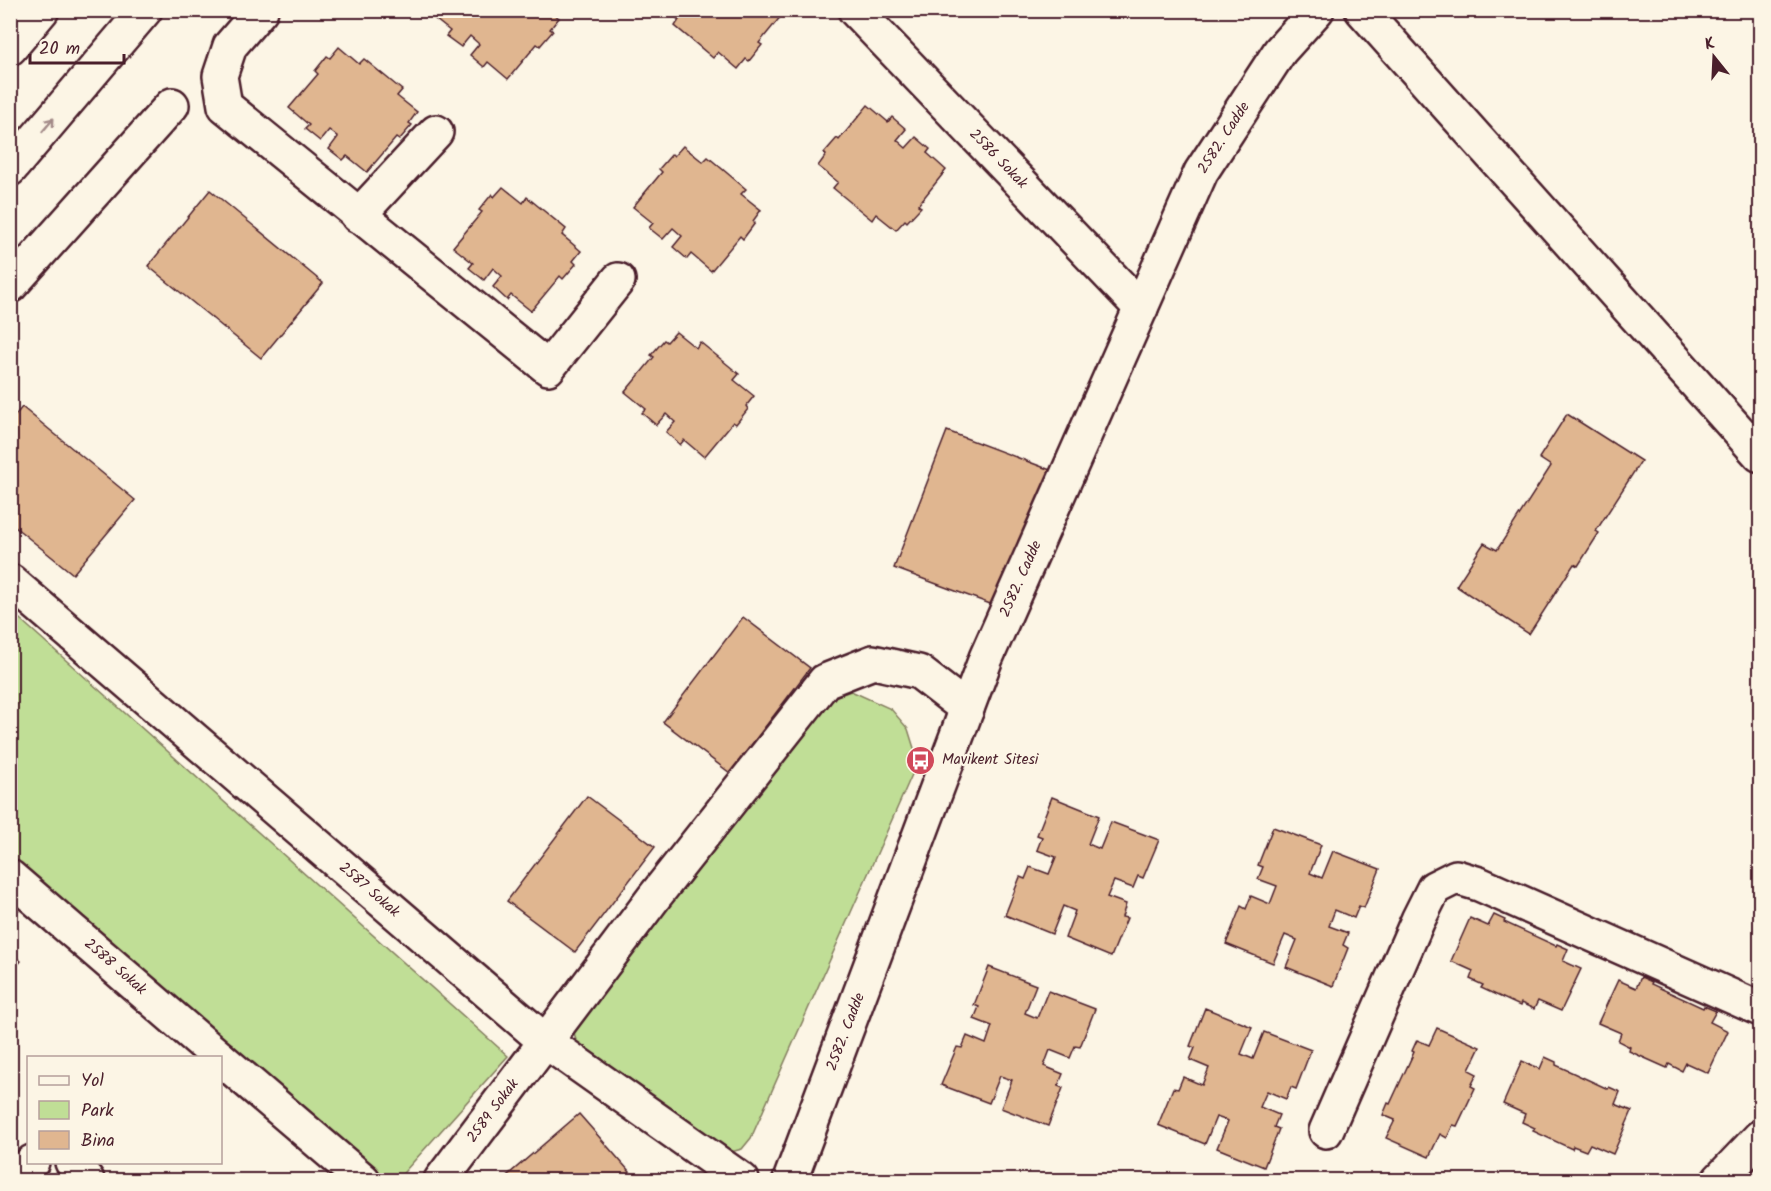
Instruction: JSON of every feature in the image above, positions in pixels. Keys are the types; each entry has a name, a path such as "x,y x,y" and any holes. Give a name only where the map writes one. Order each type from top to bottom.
{"street":[{"path":"10,48 42,10"},
{"path":"10,169 145,10"},
{"path":"261,10 230,46 220,76 225,106 548,368 618,280"},
{"name":"2586 Sokak","path":"855,10 1140,308"},
{"name":"2582. Cadde","path":"790,1180 986,658 1201,172 1280,51 1317,10"},
{"path":"1362,10 1761,455"},
{"path":"10,286 172,105"},
{"path":"358,216 436,132"},
{"name":"2587 Sokak","path":"10,581 545,1041 742,1180"},
{"name":"2589 Sokak","path":"441,1180 662,887 825,681 873,662 920,672 967,709"},
{"name":"2588 Sokak","path":"10,877 218,1056"},
{"path":"1326,1131 1434,888 1456,877 1479,884 1761,1009"},
{"name":"2588 Sokak","path":"222,1060 363,1180"},
{"path":"1719,1180 1761,1137"},
{"path":"13,1180 30,1164"},
{"path":"74,1164 87,1180"}],"green space":[{"path":"11,611 508,1056 397,1180 369,1180 11,860"},
{"path":"851,691 891,709 908,729 918,761 751,1138 742,1149 723,1154 580,1058 574,1032 816,708 831,698"}],"building":[{"path":"433,10 549,10 559,18 550,29 553,31 540,46 537,44 508,79 488,62 484,67 470,55 479,44 470,36 461,47 446,36 450,31 430,15"},
{"path":"667,10 786,10 759,43 762,45 749,61 746,59 738,69 718,52 713,58 675,26 679,20"},
{"path":"339,47 359,64 364,59 402,90 397,96 417,112 409,123 412,125 399,140 396,138 367,172 347,156 343,160 329,149 338,137 329,130 320,141 305,129 309,125 289,108 318,74 315,71 327,56 330,58"},
{"path":"868,105 888,122 892,117 906,129 897,140 906,148 916,137 930,149 927,153 946,170 918,205 921,207 896,230 876,214 872,220 833,188 838,182 818,166 826,155 824,153 837,138 839,140"},
{"path":"683,146 703,162 708,157 746,189 741,194 761,210 743,239 740,236 711,271 691,254 687,259 673,247 682,236 673,228 663,239 649,228 653,223 633,207 662,172 659,169 672,154 674,156"},
{"path":"503,187 523,203 527,197 566,229 562,235 581,251 573,261 576,264 563,279 560,276 531,311 511,295 507,300 493,287 502,276 493,268 484,280 469,268 473,263 453,247 482,212 479,210 492,194 494,197"},
{"path":"210,190 323,283 261,358 148,266"},
{"path":"676,332 696,348 700,342 739,374 734,380 754,396 746,406 748,409 736,424 733,422 704,457 684,440 680,445 666,432 675,422 666,414 656,425 642,413 646,409 625,392 654,357 651,355 664,340 667,342"},
{"path":"22,407 135,500 73,574 10,523 10,422"},
{"path":"1567,414 1641,461 1596,531 1599,533 1578,566 1574,564 1529,634 1456,586 1484,543 1497,550 1551,466 1539,458"},
{"path":"947,431 1053,471 1001,608 894,568"},
{"path":"743,617 810,668 730,773 663,722"},
{"path":"587,796 655,847 575,952 507,901"},
{"path":"1052,797 1099,816 1088,844 1100,849 1111,822 1159,840 1143,878 1138,876 1133,888 1114,881 1107,897 1126,904 1122,917 1127,918 1111,957 1065,938 1075,911 1063,906 1052,934 1005,915 1020,877 1025,879 1030,867 1049,874 1056,857 1037,850 1042,837 1037,835"},
{"path":"1273,827 1321,845 1310,873 1322,878 1333,851 1380,869 1364,908 1359,906 1354,918 1335,910 1329,926 1348,933 1343,945 1348,948 1333,986 1286,967 1297,940 1285,935 1273,963 1226,944 1241,906 1246,909 1251,896 1270,904 1277,886 1258,879 1263,867 1258,865"},
{"path":"1494,915 1556,946 1557,944 1568,949 1563,961 1581,969 1561,1011 1538,1001 1534,1009 1521,1003 1520,1006 1481,988 1483,985 1470,979 1473,971 1451,961 1470,918 1488,926"},
{"path":"10,952 21,961 10,973"},
{"path":"989,967 1036,985 1025,1013 1037,1018 1048,991 1095,1009 1080,1047 1075,1046 1070,1058 1050,1050 1044,1066 1063,1074 1058,1086 1063,1088 1048,1126 1001,1108 1012,1080 1000,1076 989,1103 941,1085 957,1047 962,1048 967,1036 986,1044 992,1026 974,1019 979,1007 974,1005"},
{"path":"1641,977 1703,1008 1704,1006 1716,1011 1710,1022 1728,1031 1708,1073 1686,1063 1682,1071 1669,1064 1667,1068 1629,1051 1630,1047 1618,1041 1621,1033 1598,1023 1618,980 1636,988"},
{"path":"1205,1008 1252,1027 1241,1054 1253,1059 1264,1032 1311,1050 1296,1089 1291,1087 1286,1099 1267,1091 1260,1107 1279,1115 1274,1127 1279,1129 1264,1167 1217,1148 1228,1121 1216,1117 1205,1144 1158,1125 1173,1088 1178,1089 1183,1077 1202,1085 1209,1068 1190,1060 1195,1048 1190,1046"},
{"path":"1437,1028 1480,1047 1469,1070 1477,1074 1471,1086 1475,1088 1457,1126 1453,1125 1447,1138 1440,1134 1429,1157 1386,1138 1395,1120 1383,1115 1414,1052 1412,1051 1417,1040 1429,1045"},
{"path":"1545,1057 1556,1062 1556,1065 1608,1089 1609,1087 1620,1092 1615,1104 1632,1111 1613,1154 1590,1144 1586,1151 1573,1146 1572,1149 1533,1131 1535,1128 1522,1122 1525,1114 1503,1104 1522,1061 1540,1069"},
{"path":"579,1114 637,1180 502,1180"}],"place":[{"name":"Mavikent Sitesi","path":"921,760"}]}
